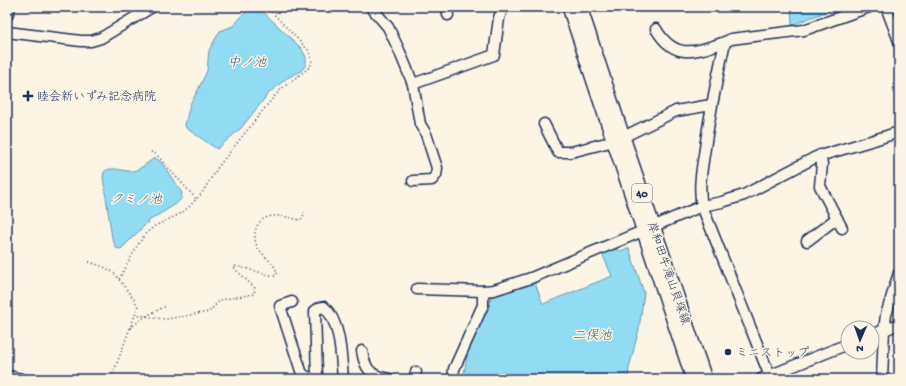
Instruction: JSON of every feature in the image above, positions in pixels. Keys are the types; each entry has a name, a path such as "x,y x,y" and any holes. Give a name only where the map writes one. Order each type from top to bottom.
{"main road":[{"name":"岸和田牛滝山貝塚線","path":"569,7 705,379"},
{"name":"岸和田牛滝山貝塚線","path":"580,7 618,139"},
{"name":"岸和田牛滝山貝塚線","path":"649,228 694,379"}],"street":[{"path":"7,16 10,7"},
{"path":"7,32 92,41 101,38 152,7"},
{"path":"371,7 388,27 413,84 420,124 426,134 437,168 436,175 432,180 413,181"},
{"path":"413,84 494,55 499,18 503,7"},
{"path":"656,29 661,38 677,50 683,52 696,51 731,39 804,30 869,7"},
{"path":"886,7 899,41"},
{"path":"725,42 711,105 701,174 700,192 702,206 767,378 840,347"},
{"path":"544,124 558,152 571,152 618,139 676,111 711,105"},
{"path":"417,289 494,290 531,278 702,206 744,195 820,155 899,132"},
{"path":"820,155 822,164 820,186 842,228"},
{"path":"807,241 837,218"},
{"path":"882,379 886,315 899,273"},
{"path":"453,379 454,369 483,305 483,291"},
{"path":"292,302 280,306 302,374 312,379 317,377 315,311 324,307 330,312 334,319 343,379"},
{"path":"880,332 899,324"},
{"path":"362,351 366,366 373,373 378,377 390,379"},
{"path":"9,376 22,379"}],"path":[{"path":"119,279 146,233 155,226 180,214 189,207 202,193 218,167 268,104 281,89 310,67 312,62 309,51 267,7"},
{"path":"151,152 156,154 196,199"},
{"path":"135,314 167,319 209,312 220,300 254,294 255,288 235,269 234,266 274,276 277,275 277,271 256,246 254,237 257,225 262,219 270,216 283,216 300,220 303,218 304,212"},
{"path":"89,262 104,267 114,273 122,286 134,299 138,307 111,379"},
{"path":"129,329 154,311 166,306"}],"water":[{"name":"中ノ池","path":"250,7 258,7 301,48 306,57 306,65 301,71 287,78 269,93 241,128 217,149 186,128 185,125 190,104 207,71 209,50 220,31 233,26"},
{"path":"791,7 838,7 792,25"},
{"name":"クミノ池","path":"155,158 161,162 182,193 181,199 176,204 150,220 121,249 116,248 112,238 103,177 104,172 110,169 132,171 141,168"},
{"name":"二俣池","path":"613,248 620,251 629,248 644,293 639,329 629,368 628,379 463,379 468,350 488,309 492,294 534,281 543,304 612,276 602,253"}],"place":[{"name":"睦会新いずみ記念病院","path":"28,96"},
{"name":"ミニストップ","path":"728,352"}]}
